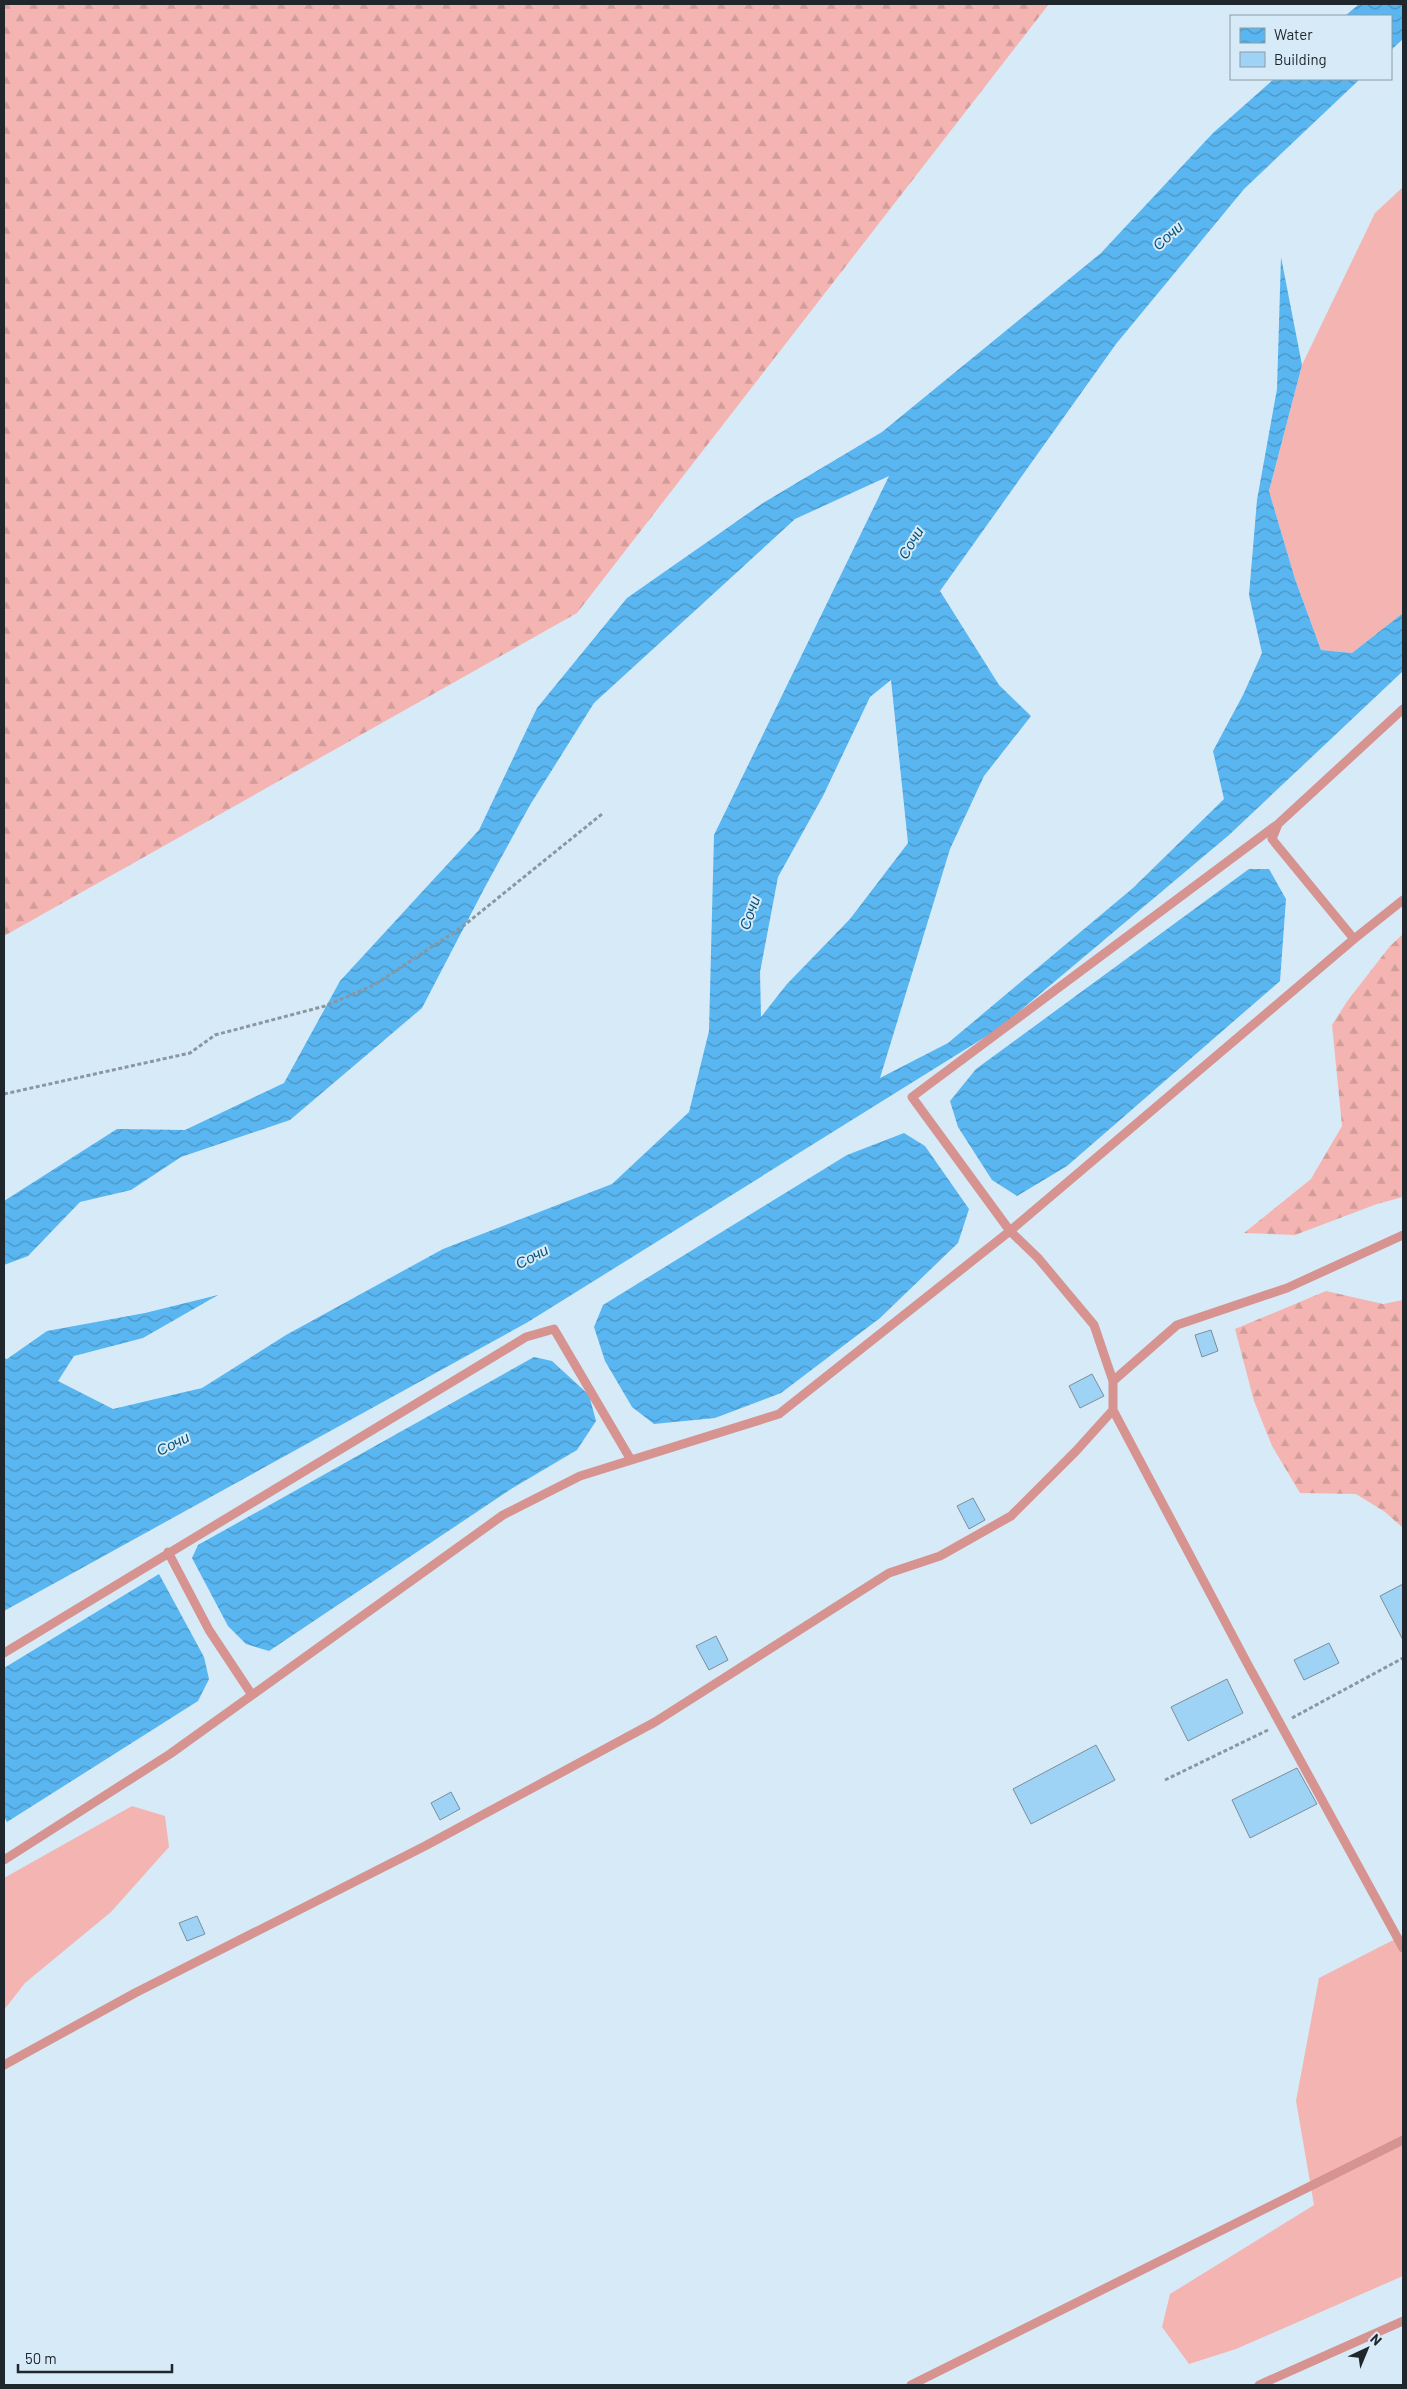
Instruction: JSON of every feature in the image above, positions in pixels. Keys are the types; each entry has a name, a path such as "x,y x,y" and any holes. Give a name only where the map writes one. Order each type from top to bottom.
{"lane":[{"path":"1403,709 1278,824 1067,984 912,1097 1010,1231 1038,1258 1094,1326 1113,1381 1113,1410 1247,1663 1403,1948"},
{"path":"1278,824 1272,840 1354,939"},
{"path":"5,1858 170,1754 503,1515 580,1476 779,1414 1010,1231 1354,939 1403,900"},
{"path":"1113,1381 1177,1325 1287,1288 1403,1235"},
{"path":"4,1653 526,1337 554,1329 631,1460"},
{"path":"4,2065 135,1993 425,1846 655,1722 889,1573 940,1556 1011,1516 1076,1451 1113,1410"},
{"path":"168,1552 209,1630 252,1695"},
{"path":"911,2385 1403,2140"},
{"path":"1259,2385 1403,2321"}],"path":[{"path":"4,1094 190,1053 215,1035 325,1006 374,985 462,927 602,814"}],"green space":[{"path":"4,4 1049,4 577,613 4,936"},
{"path":"1403,187 1403,613 1352,653 1321,650 1295,579 1269,491 1302,365 1375,213"},
{"path":"1403,934 1403,1197 1377,1204 1295,1235 1244,1233 1311,1179 1342,1126 1332,1025 1348,1000 1390,946"},
{"path":"1326,1291 1383,1304 1403,1300 1403,1528 1385,1512 1356,1494 1300,1493 1272,1446 1254,1401 1235,1329"},
{"path":"132,1806 165,1816 169,1847 111,1912 25,1983 4,2010 4,1878"},
{"path":"1403,1935 1403,2276 1236,2349 1189,2364 1162,2327 1170,2294 1314,2205 1296,2101 1319,1978"}],"water":[{"path":"1359,4 1403,4 1403,39 1392,49 1392,15 1346,15"},
{"name":"Сочи","path":"1273,80 1359,80 1244,189 1116,344 940,591 999,685 1031,716 984,776 950,849 880,1078 948,1043 1133,888 1224,799 1213,751 1243,695 1262,653 1249,595 1257,500 1277,389 1281,257 1302,365 1269,491 1295,579 1321,650 1352,653 1403,613 1403,671 1229,835 998,1029 528,1322 4,1611 4,1358 7,1359 47,1331 145,1313 218,1295 143,1338 74,1356 58,1381 113,1409 202,1388 286,1335 443,1249 612,1184 689,1112 709,1031 714,835 889,476 795,519 594,703 530,805 422,1008 290,1120 181,1157 131,1190 80,1202 28,1256 4,1265 4,1201 117,1129 185,1130 284,1083 340,981 479,830 537,708 627,598 763,503 882,432 1101,253 1213,133","holes":["891,680 908,843 850,919 787,984 761,1017 760,972 778,877 823,796 870,697"]},
{"path":"1249,869 1269,869 1286,899 1280,981 1067,1166 1017,1196 992,1180 958,1127 950,1101 976,1069"},
{"path":"904,1133 925,1146 969,1209 958,1243 880,1318 781,1393 715,1418 654,1424 632,1407 605,1361 594,1327 603,1305 847,1155"},
{"path":"534,1357 552,1361 589,1395 596,1421 577,1450 511,1489 269,1651 246,1644 228,1626 192,1558 198,1545"},
{"path":"159,1574 204,1657 209,1679 198,1701 7,1822 4,1817 4,1668"}],"building":[{"path":"1211,1330 1218,1351 1202,1357 1195,1335"},
{"path":"1092,1374 1104,1396 1080,1408 1069,1386"},
{"path":"973,1498 985,1520 969,1529 957,1506"},
{"path":"1403,1584 1403,1640 1380,1596"},
{"path":"716,1636 728,1660 709,1670 696,1646"},
{"path":"1329,1643 1339,1663 1304,1680 1294,1660"},
{"path":"1227,1679 1243,1713 1188,1741 1171,1707"},
{"path":"1096,1745 1115,1780 1031,1824 1013,1789"},
{"path":"1297,1768 1317,1804 1250,1838 1232,1800"},
{"path":"451,1792 460,1809 440,1820 431,1803"},
{"path":"197,1916 205,1934 187,1941 179,1923"}]}
